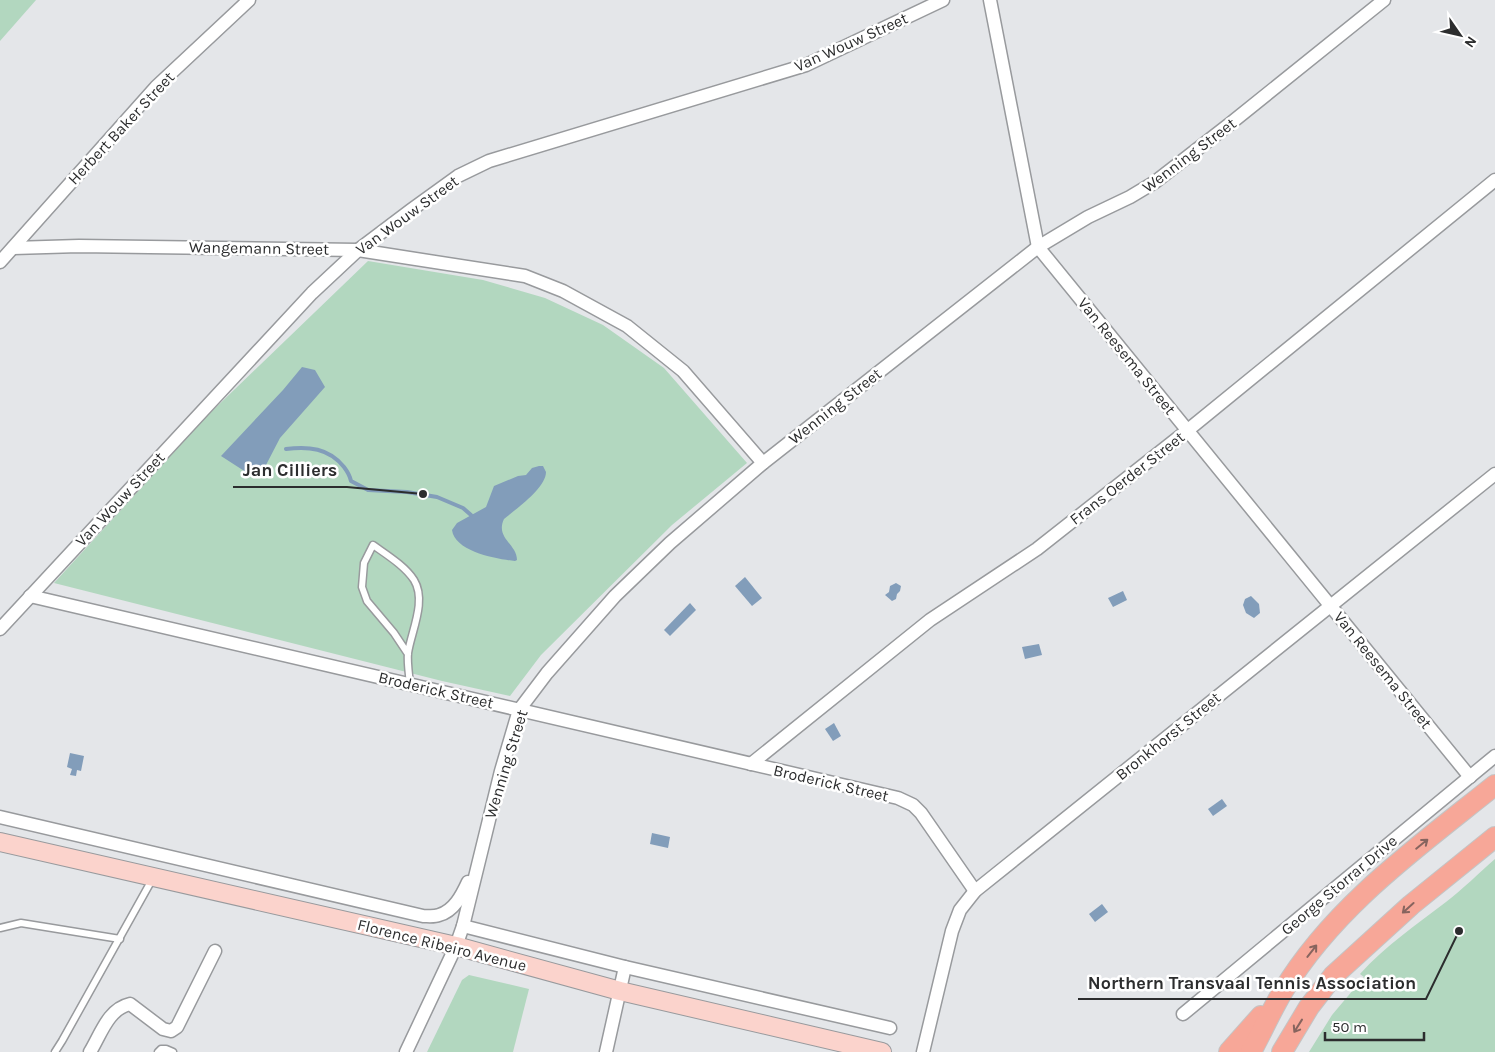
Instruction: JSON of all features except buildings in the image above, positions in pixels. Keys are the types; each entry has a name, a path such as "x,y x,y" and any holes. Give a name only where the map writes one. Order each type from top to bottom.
{"main road":[{"name":"George Storrar Drive","path":"1252,1052 1283,990 1329,930 1371,886 1495,785"},
{"path":"1282,1052 1309,1007 1333,976 1411,905 1495,837"},
{"name":"Florence Ribeiro Avenue","path":"0,842 456,946 620,991 882,1052"},
{"path":"1229,1052 1283,990"}],"street":[{"name":"Herbert Baker Street","path":"0,262 91,158 156,88 249,0"},
{"name":"Van Wouw Street","path":"0,629 298,307 358,250 444,186 473,168 489,161 806,65 925,3 944,0"},
{"name":"Van Reesema Street","path":"990,0 1038,247 1470,777"},
{"name":"Wenning Street","path":"406,1052 456,946 463,926 501,771 520,710 541,680 616,596 670,543 763,463 1038,247 1088,217 1156,182 1384,0"},
{"name":"Frans Oerder Street","path":"751,764 930,620 1037,549 1188,430 1495,180"},
{"name":"Wangemann Street","path":"13,248 79,246 358,250 525,276 562,291 627,326 683,372 763,463"},
{"name":"Bronkhorst Street","path":"923,1052 956,921 960,910 975,890 1495,474"},
{"name":"Broderick Street","path":"30,596 898,798 914,805 926,819 975,890"},
{"name":"George Storrar Drive","path":"1183,1014 1495,756"},
{"path":"0,816 423,916 439,915 455,905 478,860"},
{"path":"463,926 625,967 890,1028"},
{"path":"90,1052 113,1013 121,1006 130,1004 163,1029 171,1031 177,1026 215,951"},
{"path":"606,1052 625,967"}],"lane":[{"path":"408,654 394,633 367,602 362,587 364,563 373,545 396,561 415,581 419,595 417,617 408,654 410,684"},
{"path":"55,1052 120,939 153,877"},
{"path":"0,928 21,923 120,939"},
{"path":"158,1052 161,1049 166,1049 173,1052"}],"green space":[{"path":"0,0 36,0 0,41"},
{"path":"368,261 483,280 545,298 603,325 664,368 747,463 672,525 541,655 510,696 442,681 54,583 207,416"},
{"path":"1495,859 1495,1052 1309,1052 1332,1015 1364,977 1360,974 1401,936 1452,897"},
{"path":"469,975 529,989 513,1052 427,1052 462,980"}],"water":[{"path":"302,367 315,370 325,387 280,438 266,465 252,476 221,456 283,390"},
{"path":"543,466 546,472 541,485 530,498 504,519 502,526 504,536 514,550 517,560 507,560 478,553 461,544 455,538 452,530 457,523 486,507 494,486 518,476 526,475 532,468"},
{"path":"745,577 762,598 752,606 735,586"},
{"path":"896,583 901,586 900,591 896,599 892,601 885,595 889,592 890,586"},
{"path":"1123,591 1127,600 1113,607 1108,598"},
{"path":"1251,596 1259,604 1260,613 1254,618 1246,613 1243,605 1245,599"},
{"path":"690,603 696,610 670,636 664,630"},
{"path":"1039,644 1042,655 1025,659 1022,647"},
{"path":"834,723 841,736 833,741 825,729"},
{"path":"70,753 84,756 81,771 77,770 76,776 70,775 72,769 67,767"},
{"path":"1222,799 1227,806 1213,816 1208,809"},
{"path":"652,833 670,837 668,848 650,844"},
{"path":"1102,904 1108,912 1095,922 1089,914"}],"waterway":[{"path":"286,449 310,448 325,452 344,467 351,481 368,490 407,492 437,497 463,508 471,515"}],"place":[{"name":"Jan Cilliers","path":"423,494"},
{"name":"Northern Transvaal Tennis Association","path":"1459,931"}]}
